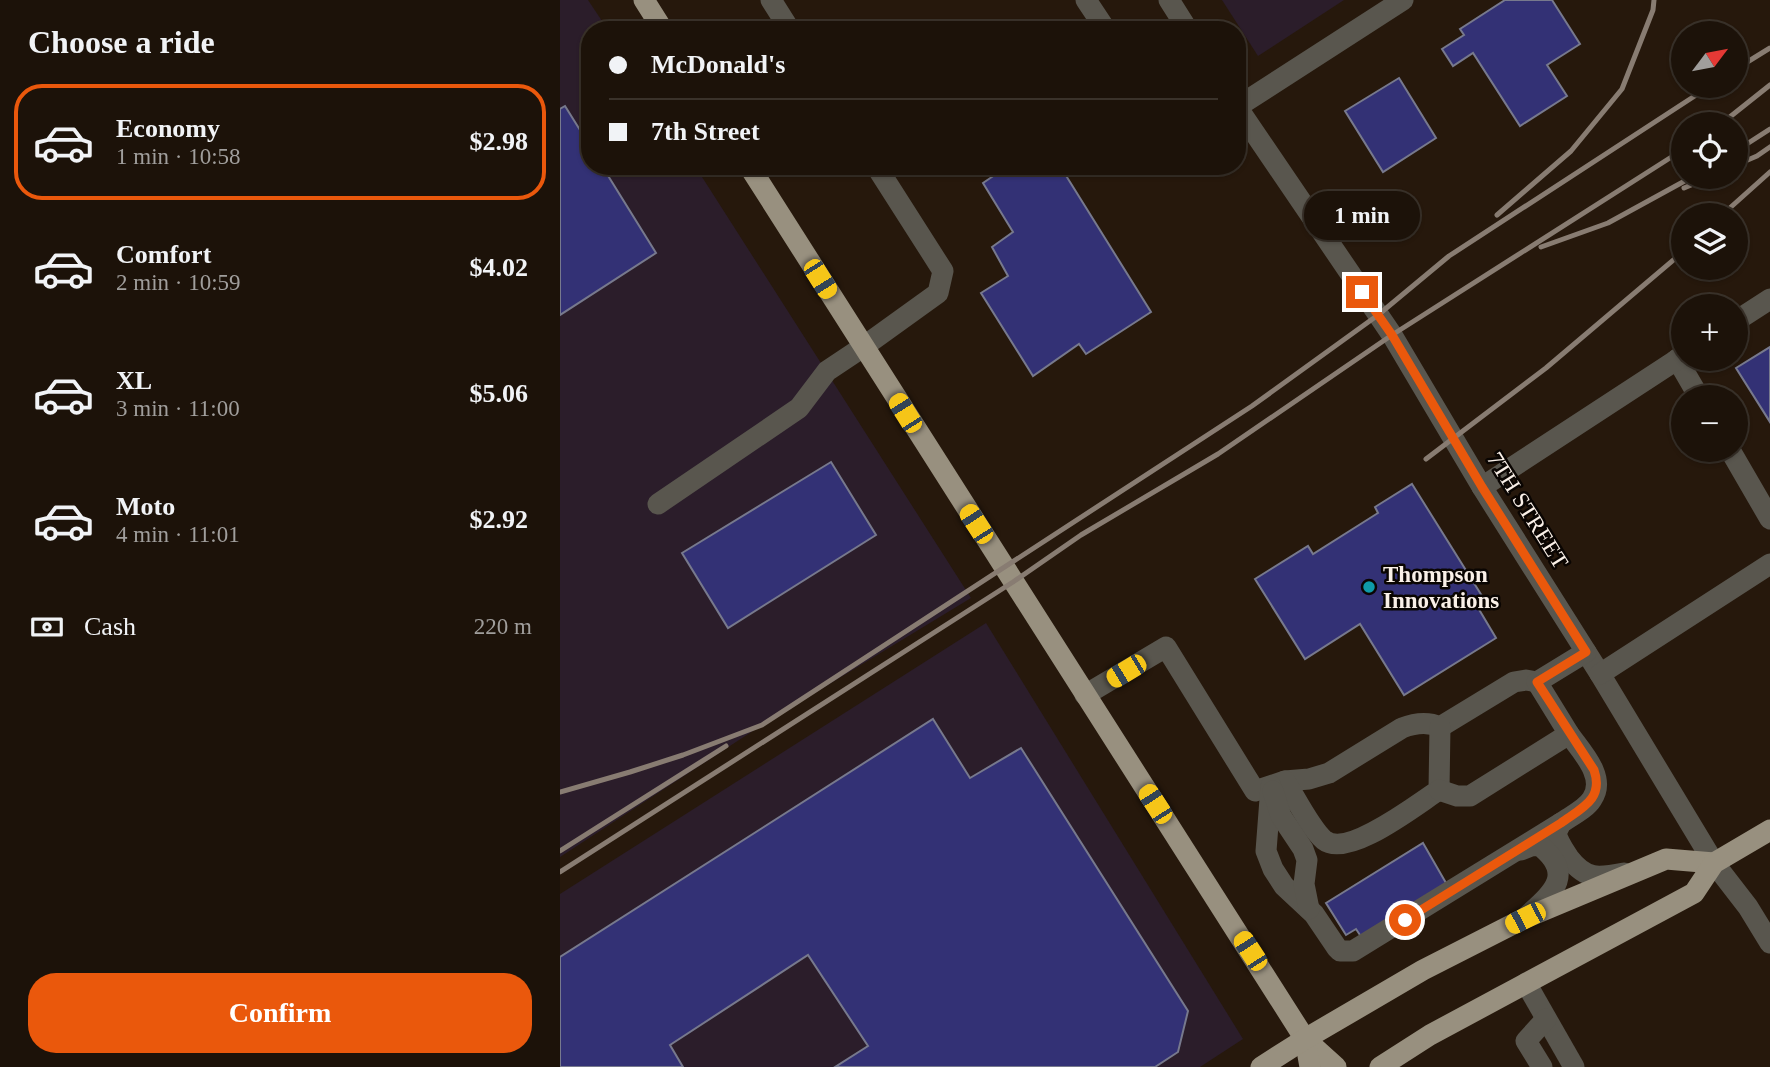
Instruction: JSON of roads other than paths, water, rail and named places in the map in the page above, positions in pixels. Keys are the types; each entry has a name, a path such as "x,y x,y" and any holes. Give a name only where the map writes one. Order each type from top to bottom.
{"main road":[{"path":"644,0 657,21"},
{"path":"755,175 1305,1039 1336,1067"},
{"path":"1380,1067 1430,1035 1694,893 1714,863 1770,830"},
{"path":"1261,1067 1423,970 1525,918 1666,859 1714,863"},
{"path":"1305,1039 1310,1067"}],"street":[{"path":"771,0 784,21"},
{"path":"1086,0 1099,21"},
{"path":"1169,0 1182,21"},
{"path":"1246,101 1403,0"},
{"name":"7TH STREET","path":"1246,120 1392,335 1482,487 1601,674 1714,863 1748,907 1770,943"},
{"path":"658,504 799,408 827,371 938,293 943,271 882,175"},
{"path":"1748,313 1770,299"},
{"path":"1482,487 1671,364"},
{"path":"1737,462 1770,519"},
{"path":"1601,674 1770,564"},
{"path":"1085,695 1166,647 1255,791 1329,773 1412,724 1432,723 1440,727"},
{"path":"1440,727 1514,682 1537,682 1586,652"},
{"path":"1278,784 1266,851 1273,869 1284,886 1309,909 1337,948 1340,951 1353,951 1516,852 1592,800 1597,780 1594,770 1537,682"},
{"path":"1439,790 1440,727"},
{"path":"1439,790 1457,796 1470,796 1569,733"},
{"path":"1278,784 1318,834 1334,845 1356,841 1373,833 1439,790"},
{"path":"1278,784 1281,816 1303,849 1307,860 1304,884 1309,909"},
{"path":"1561,823 1556,833 1558,840 1576,867 1586,874 1604,877 1643,869"},
{"path":"1516,852 1539,845 1550,853 1559,875 1557,886 1525,918"},
{"path":"1526,983 1574,1067"},
{"path":"1542,1067 1526,1041 1546,1019"}],"railway":[{"path":"1497,215 1571,151 1622,89 1653,10 1654,0"},
{"path":"1748,62 1770,48"},
{"path":"1736,112 1770,85"},
{"path":"560,792 683,755 762,725 1252,406 1378,315 1449,256 1692,98"},
{"path":"1748,143 1770,129"},
{"path":"1748,160 1770,147"},
{"path":"560,872 1013,582 1081,535 1218,454 1392,335 1671,157"},
{"path":"1735,203 1770,172"},
{"path":"1541,247 1608,223 1671,188"},
{"path":"1426,459 1546,368 1671,262"},
{"path":"560,851 726,746"}],"place":[{"name":"Thompson Innovations","path":"1369,587"}]}
